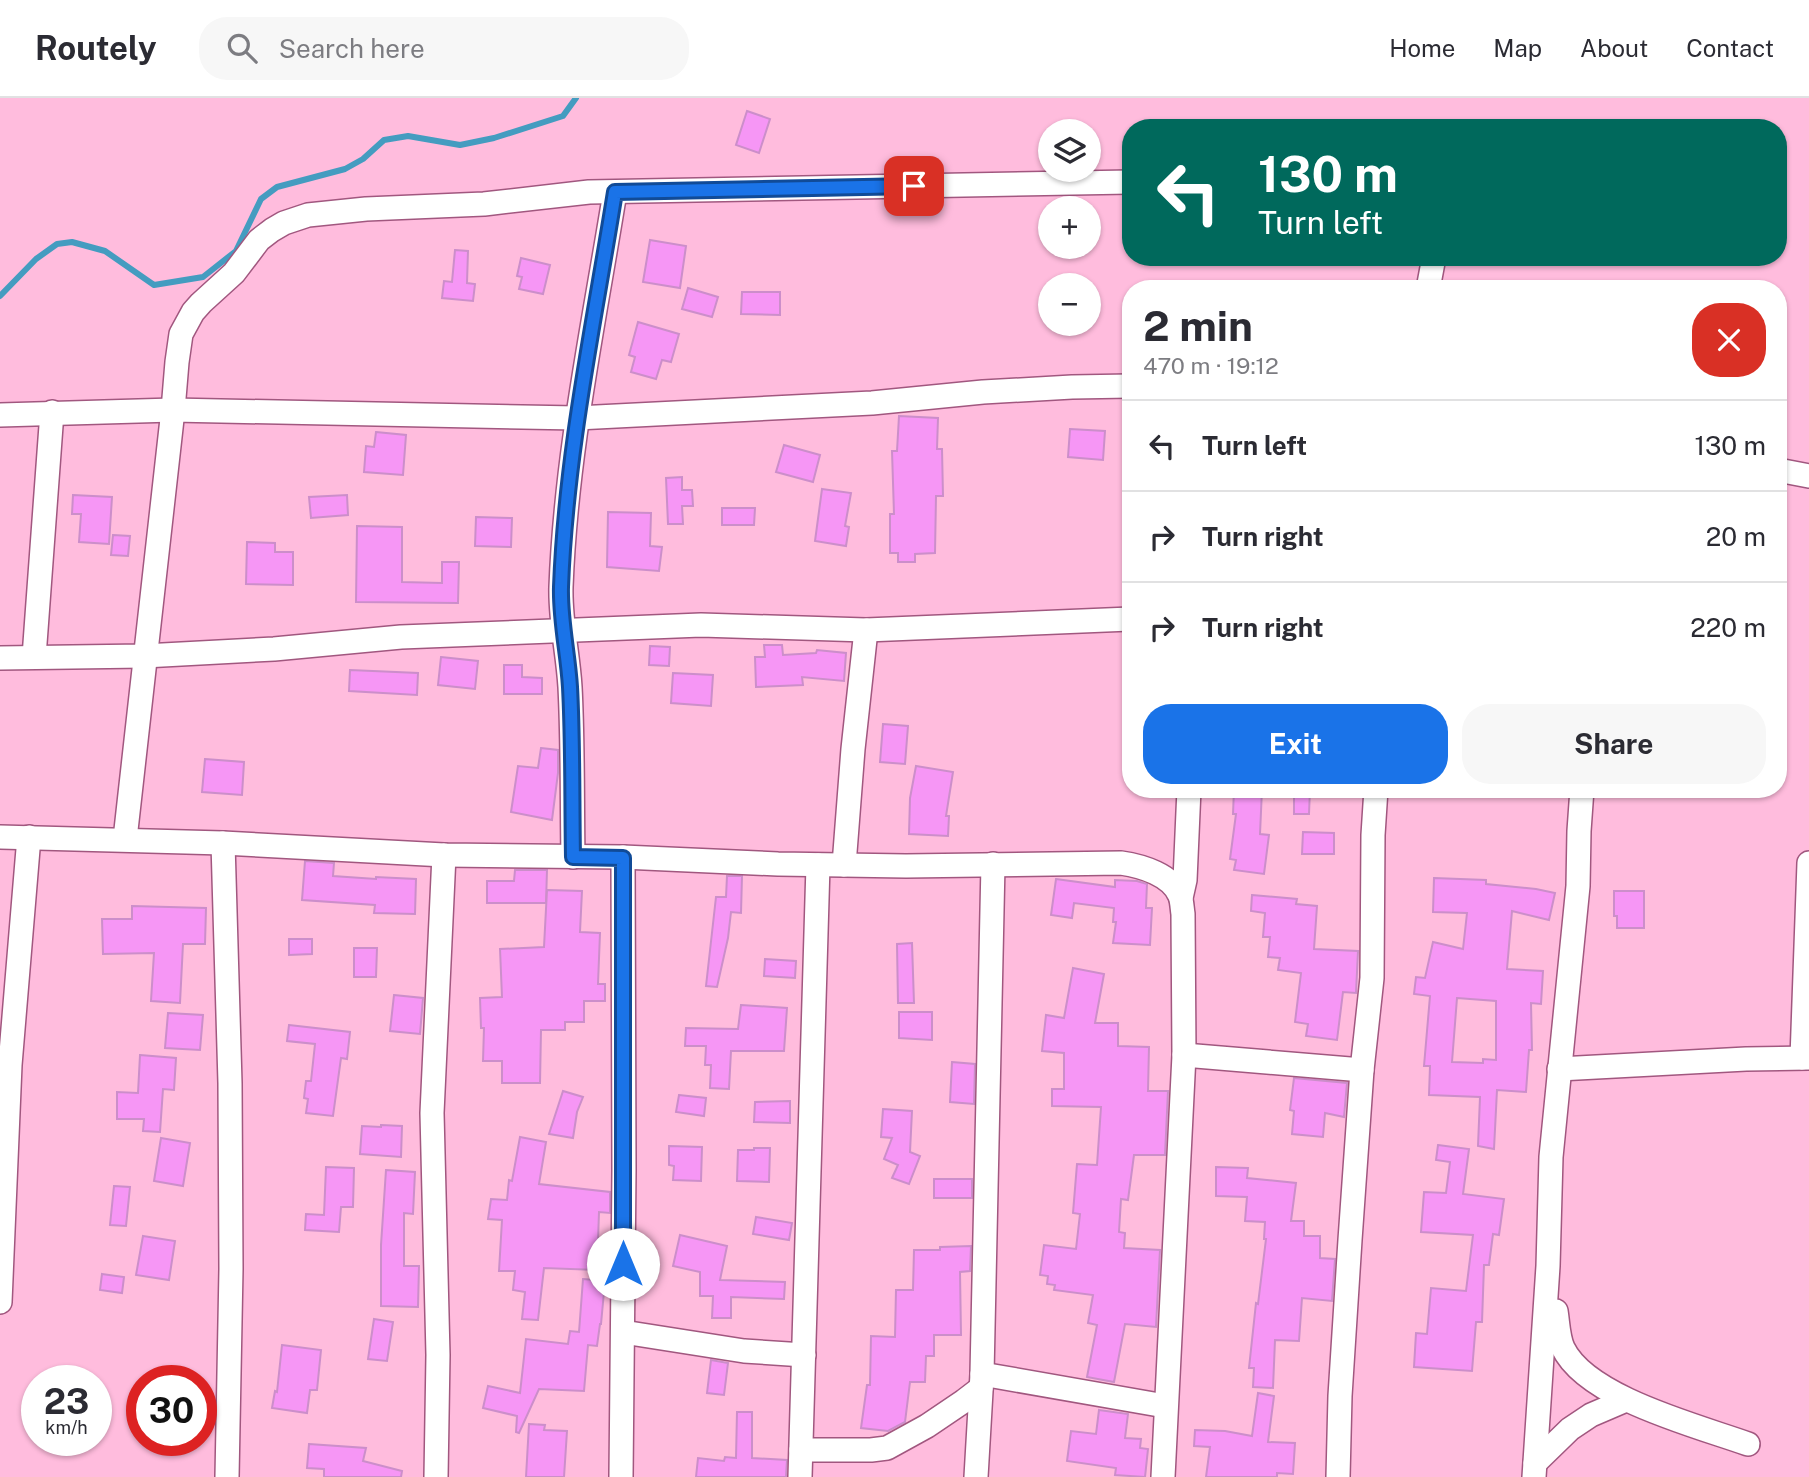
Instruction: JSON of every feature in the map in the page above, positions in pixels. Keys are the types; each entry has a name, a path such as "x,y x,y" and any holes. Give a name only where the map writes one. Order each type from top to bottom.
{"street":[{"path":"124,839 181,334 201,303 234,273 259,240 272,230 308,215 366,209 484,204 589,192 1122,182"},
{"path":"573,857 570,685 561,591 563,547 577,418 615,192"},
{"path":"0,415 173,410 577,418 872,403 983,392 1122,386"},
{"path":"34,657 52,412"},
{"path":"1787,472 1809,476"},
{"path":"0,658 144,656 274,649 401,637 701,625 866,629 1122,619"},
{"path":"844,865 866,629"},
{"path":"1163,1477 1184,1055 1181,898 1185,880 1189,798"},
{"path":"1338,1477 1341,1383 1362,1070 1372,978 1375,798"},
{"path":"1535,1470 1548,1266 1551,1157 1578,886 1581,798"},
{"path":"0,837 223,842 444,855 818,865 1108,862 1133,864 1166,879 1175,887 1181,898"},
{"path":"0,1302 10,1065 29,837"},
{"path":"223,842 230,1083 228,1477"},
{"path":"436,1477 438,1355 432,1113 444,855"},
{"path":"621,1477 623,858"},
{"path":"1559,1069 1805,1058 1809,863"},
{"path":"976,1477 981,1381 993,864"},
{"path":"800,1477 818,865"},
{"path":"1184,1055 1362,1070"},
{"path":"1548,1266 1563,1349 1586,1374 1626,1400 1748,1444"},
{"path":"623,1332 744,1351 804,1355"},
{"path":"981,1381 1166,1406"},
{"path":"801,1450 887,1448 964,1401 981,1381"},
{"path":"1535,1470 1570,1429 1591,1415 1626,1400"}],"building":[{"path":"747,111 770,119 759,153 736,145"},
{"path":"650,240 686,246 680,288 643,282"},
{"path":"455,250 468,251 467,283 475,284 473,301 442,298 444,281 452,282"},
{"path":"521,258 550,265 543,294 519,289 522,277 517,276"},
{"path":"688,288 718,297 712,317 682,309"},
{"path":"742,292 780,292 780,315 741,314"},
{"path":"638,322 679,334 671,362 662,360 656,379 631,372 635,357 629,355"},
{"path":"899,416 938,418 937,449 942,449 943,496 936,496 935,553 915,554 915,562 898,562 898,553 890,553 890,514 894,514 892,451 897,451"},
{"path":"1070,429 1105,431 1103,460 1068,457"},
{"path":"376,432 406,435 403,475 364,472 366,446 374,447"},
{"path":"784,445 820,455 813,482 776,472"},
{"path":"682,477 682,490 692,490 693,506 682,506 683,524 668,524 666,478"},
{"path":"822,489 851,493 845,526 849,527 846,546 815,541"},
{"path":"73,495 112,497 109,544 79,542 81,514 72,514"},
{"path":"347,495 348,515 311,518 309,497"},
{"path":"722,508 755,508 754,525 722,525"},
{"path":"608,512 651,513 650,546 662,547 659,571 607,567"},
{"path":"476,517 512,518 511,547 475,546"},
{"path":"357,526 402,527 402,582 442,583 442,562 459,562 458,603 356,602"},
{"path":"113,535 130,536 128,556 111,555"},
{"path":"247,542 275,543 275,552 293,552 293,585 246,584"},
{"path":"764,645 782,645 783,655 816,653 817,650 846,653 844,681 802,677 803,685 756,687 755,657 765,657"},
{"path":"650,646 670,647 669,666 649,665"},
{"path":"441,657 478,661 475,689 438,685"},
{"path":"504,665 522,665 522,677 542,678 542,694 504,694"},
{"path":"350,670 418,673 417,695 349,691"},
{"path":"673,673 713,675 711,706 671,703"},
{"path":"883,724 908,726 905,764 880,762"},
{"path":"541,748 558,750 552,820 511,812 518,766 538,768"},
{"path":"205,759 244,762 242,795 202,792"},
{"path":"916,766 953,772 946,816 949,816 948,836 909,834 910,798"},
{"path":"1234,798 1262,798 1260,834 1269,835 1264,874 1234,870 1236,860 1230,859 1236,814 1233,814"},
{"path":"1294,798 1310,798 1309,814 1294,814"},
{"path":"1303,832 1334,833 1334,854 1302,854"},
{"path":"305,861 334,863 333,876 416,879 415,914 374,913 375,905 302,900"},
{"path":"515,870 547,870 546,903 487,903 487,881 514,881"},
{"path":"727,876 742,876 741,913 731,912 717,987 706,986 716,897 726,897"},
{"path":"1434,878 1486,880 1486,884 1555,893 1549,920 1512,911 1507,969 1543,971 1541,1004 1531,1003 1532,1050 1529,1050 1526,1092 1497,1090 1494,1149 1478,1146 1480,1097 1429,1095 1430,1066 1424,1066 1430,996 1414,994 1416,977 1425,978 1433,942 1463,949 1467,913 1433,912","holes":["1457,998 1496,1001 1496,1060 1483,1059 1483,1063 1452,1062"]},
{"path":"1056,879 1115,887 1115,880 1147,884 1146,908 1152,908 1150,945 1113,943 1116,922 1113,922 1114,908 1074,903 1072,918 1051,915"},
{"path":"547,890 582,891 580,932 600,933 598,984 605,984 605,1001 584,1001 584,1022 565,1022 565,1030 541,1030 540,1083 502,1083 502,1061 483,1061 484,1028 481,1028 480,998 502,997 500,949 544,947"},
{"path":"1614,891 1644,891 1644,928 1617,928"},
{"path":"1252,895 1297,899 1296,904 1317,906 1314,949 1358,951 1356,993 1343,992 1337,1040 1306,1036 1308,1024 1295,1022 1301,973 1278,970 1280,958 1268,957 1270,937 1263,937 1265,913 1251,911"},
{"path":"132,906 206,908 205,944 183,944 180,1003 151,1001 154,953 103,954 102,919 132,919"},
{"path":"289,939 312,939 312,954 289,955"},
{"path":"912,943 914,1003 898,1003 897,944"},
{"path":"354,948 377,948 376,977 354,977"},
{"path":"765,959 796,961 795,978 764,976"},
{"path":"1073,968 1104,974 1095,1023 1118,1023 1118,1046 1149,1047 1148,1091 1168,1091 1165,1155 1134,1155 1128,1200 1121,1199 1119,1232 1125,1233 1124,1248 1160,1250 1156,1327 1125,1324 1114,1382 1087,1377 1097,1325 1088,1323 1093,1295 1054,1290 1055,1285 1047,1284 1048,1276 1040,1275 1044,1245 1076,1249 1080,1214 1073,1213 1077,1164 1097,1165 1101,1107 1052,1106 1052,1089 1064,1089 1064,1053 1042,1051 1046,1015 1064,1018"},
{"path":"394,995 423,998 420,1034 390,1031"},
{"path":"741,1005 787,1008 784,1051 731,1051 729,1089 710,1088 711,1065 705,1065 706,1046 685,1046 686,1028 738,1029"},
{"path":"899,1012 932,1012 932,1040 899,1038"},
{"path":"168,1013 203,1015 200,1050 165,1048"},
{"path":"289,1025 350,1032 347,1059 341,1058 333,1116 306,1113 306,1081 311,1081 315,1044 287,1041"},
{"path":"140,1055 176,1058 174,1090 163,1089 160,1132 143,1131 144,1119 117,1119 117,1092 138,1093"},
{"path":"952,1062 975,1064 974,1104 950,1102"},
{"path":"1294,1078 1347,1083 1344,1117 1325,1113 1323,1137 1292,1134 1294,1111 1290,1110"},
{"path":"563,1091 583,1097 577,1112 573,1138 549,1134"},
{"path":"679,1095 706,1098 704,1116 676,1112"},
{"path":"790,1101 790,1123 754,1122 755,1102"},
{"path":"883,1109 912,1111 910,1152 920,1156 909,1184 892,1178 898,1165 884,1159 892,1138 881,1137"},
{"path":"362,1126 402,1126 401,1157 360,1154"},
{"path":"520,1137 546,1142 539,1184 610,1192 610,1213 599,1212 597,1270 544,1268 538,1320 522,1319 525,1292 513,1290 515,1271 499,1271 502,1220 488,1219 491,1199 507,1200"},
{"path":"161,1138 190,1143 183,1186 154,1181"},
{"path":"1438,1145 1469,1149 1463,1194 1504,1199 1499,1235 1493,1234 1489,1265 1484,1265 1482,1322 1476,1322 1472,1371 1414,1367 1416,1333 1427,1334 1431,1288 1466,1291 1473,1235 1421,1232 1424,1192 1446,1193 1450,1162 1436,1160"},
{"path":"669,1146 702,1147 701,1181 673,1180 674,1166 669,1165"},
{"path":"770,1148 769,1182 737,1181 738,1150"},
{"path":"326,1167 354,1168 353,1207 341,1207 339,1232 305,1230 306,1214 324,1215"},
{"path":"1216,1167 1248,1168 1247,1178 1296,1183 1291,1221 1304,1221 1304,1236 1320,1236 1320,1258 1335,1259 1332,1301 1302,1298 1299,1341 1275,1340 1273,1388 1253,1387 1254,1368 1249,1368 1266,1239 1265,1222 1245,1221 1247,1197 1216,1196"},
{"path":"386,1170 415,1172 413,1214 404,1213 404,1266 419,1266 418,1307 381,1306 381,1245"},
{"path":"934,1179 972,1179 972,1198 934,1198"},
{"path":"114,1186 130,1187 126,1226 110,1225"},
{"path":"756,1217 792,1223 789,1240 753,1234"},
{"path":"680,1235 727,1246 720,1280 785,1282 784,1299 731,1297 731,1318 712,1318 713,1296 700,1296 700,1272 673,1266"},
{"path":"143,1236 175,1241 169,1280 136,1275"},
{"path":"971,1246 970,1271 960,1272 961,1335 934,1335 934,1356 926,1356 925,1382 910,1382 905,1422 888,1431 861,1428 867,1385 870,1385 871,1336 895,1337 896,1290 913,1290 914,1250"},
{"path":"102,1274 124,1277 122,1293 100,1290"},
{"path":"583,1279 605,1281 597,1346 588,1345 584,1391 539,1389 519,1433 516,1432 517,1416 483,1408 488,1386 520,1393 526,1339 568,1344 570,1331 579,1332"},
{"path":"374,1319 393,1322 387,1361 368,1359"},
{"path":"282,1345 321,1350 317,1390 310,1390 307,1413 272,1408 275,1391 277,1392"},
{"path":"711,1360 728,1363 724,1395 707,1393"},
{"path":"1258,1393 1274,1396 1268,1442 1295,1443 1293,1474 1277,1473 1277,1477 1206,1477 1210,1447 1194,1446 1195,1430 1225,1431 1252,1436"},
{"path":"1099,1410 1128,1414 1125,1438 1141,1439 1140,1448 1148,1449 1145,1477 1115,1475 1116,1468 1067,1461 1071,1431 1096,1434"},
{"path":"737,1412 752,1412 752,1458 787,1460 786,1477 696,1477 698,1458 724,1461 725,1457 736,1458"},
{"path":"529,1424 545,1425 544,1430 567,1431 564,1477 526,1477"},
{"path":"309,1444 366,1448 363,1461 402,1471 401,1477 324,1477 324,1469 307,1468"}],"waterway":[{"path":"0,296 36,259 57,244 72,242 105,251 154,285 203,277 236,251 261,199 277,187 345,169 363,159 384,140 408,136 460,145 494,138 563,116 576,98"}],"route":[{"path":"623,1264 623,858 573,857 570,685 561,591 577,418 615,192 914,186"}]}
